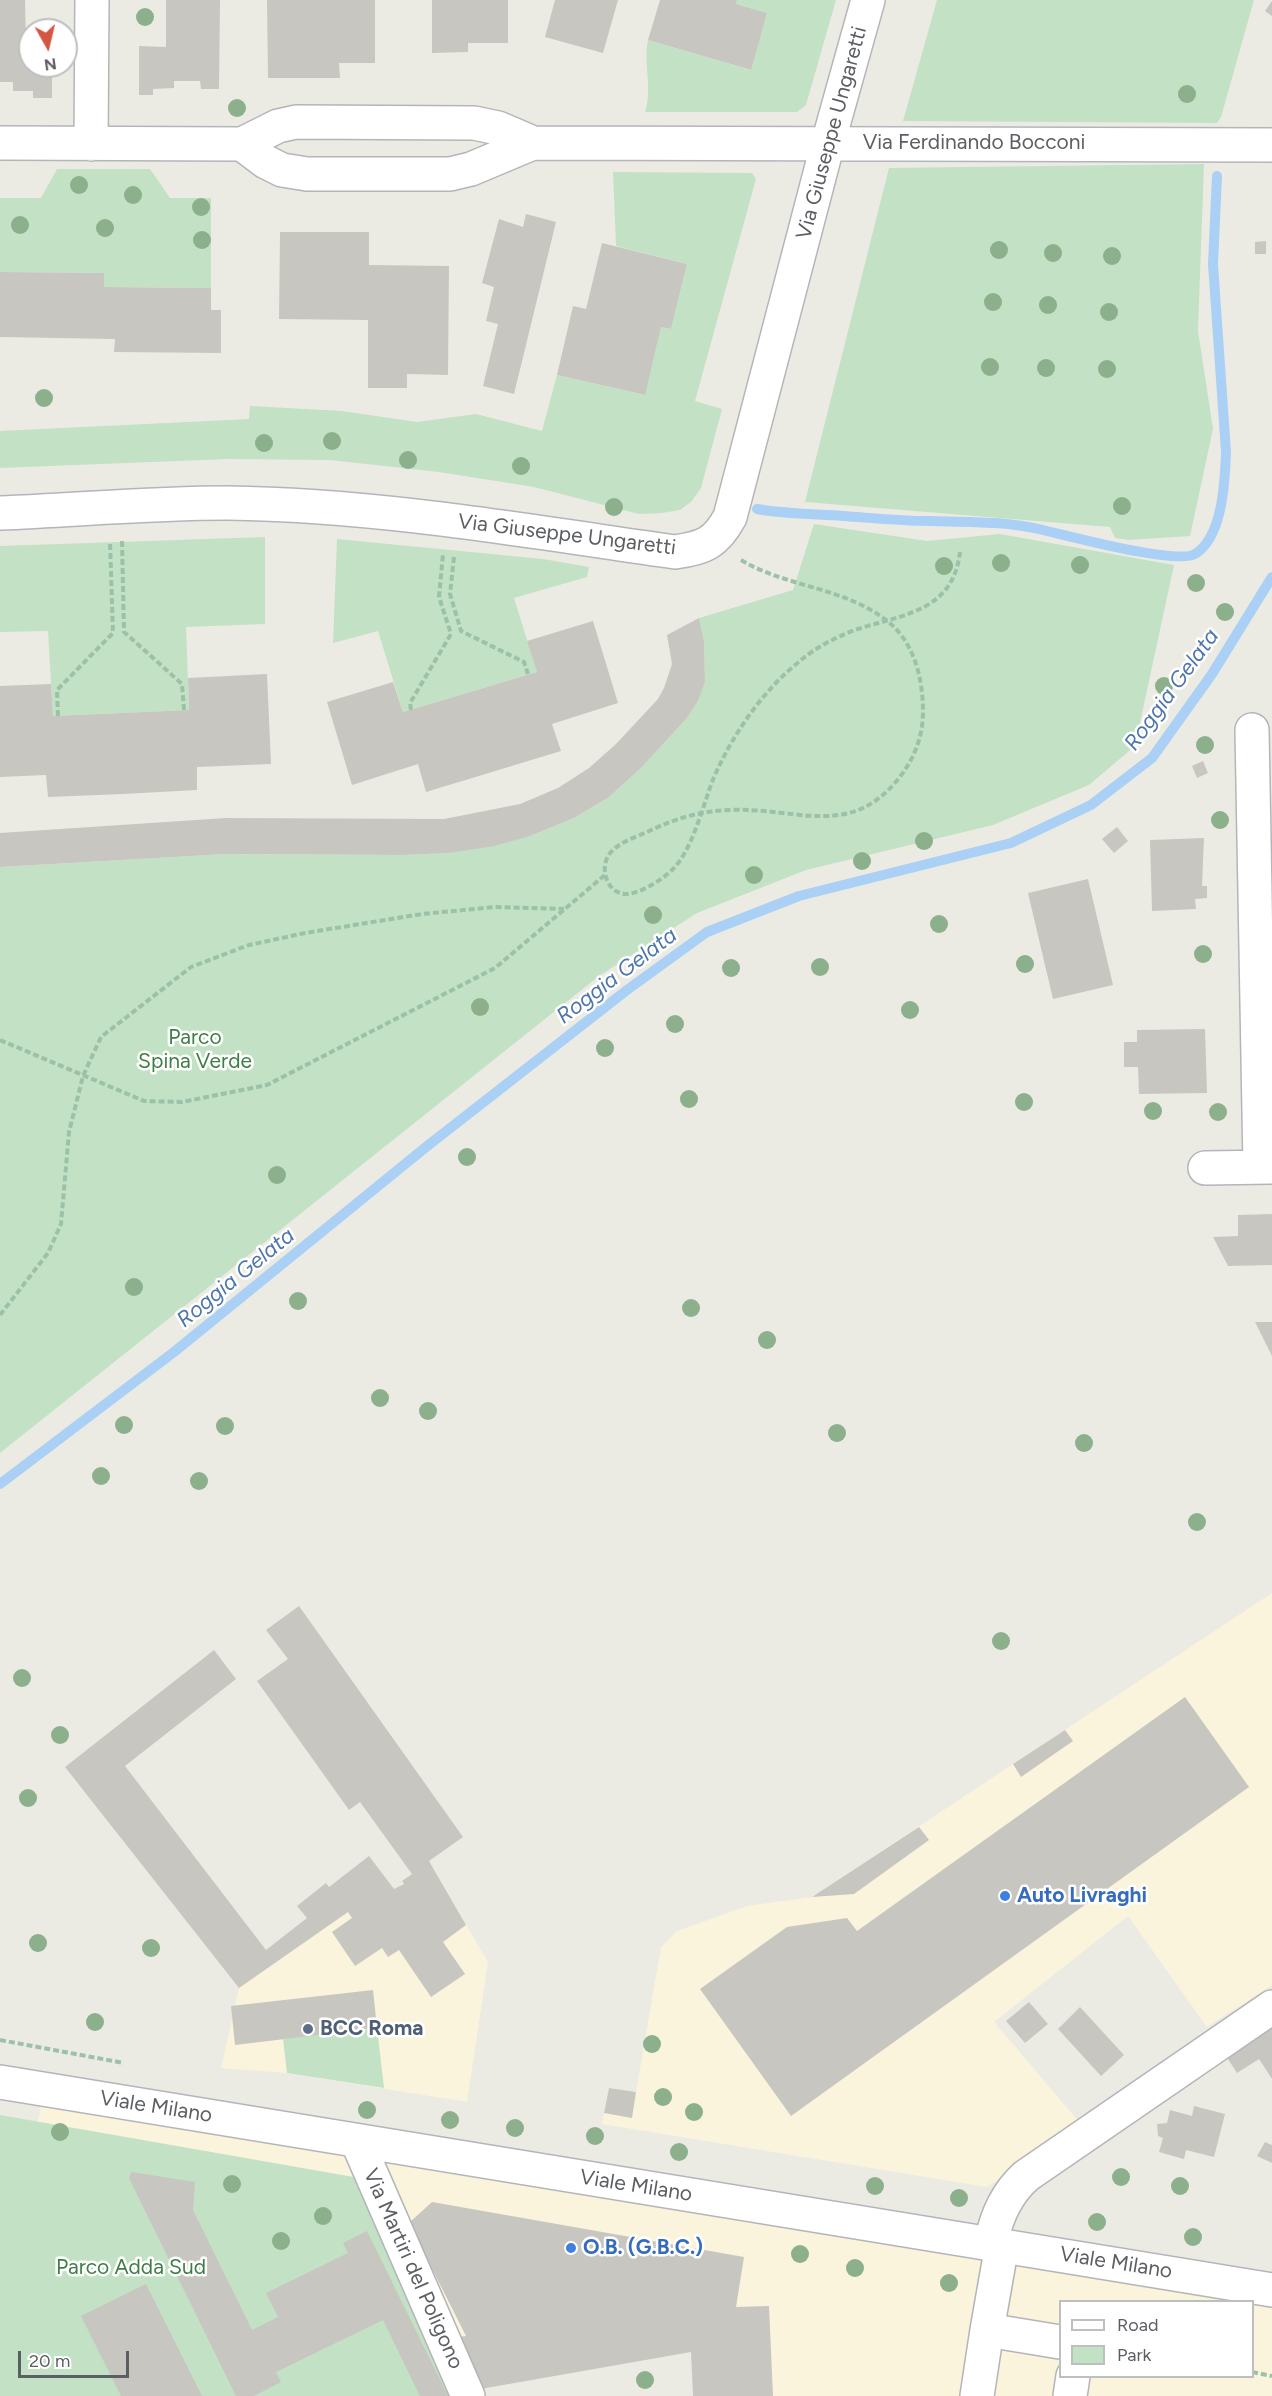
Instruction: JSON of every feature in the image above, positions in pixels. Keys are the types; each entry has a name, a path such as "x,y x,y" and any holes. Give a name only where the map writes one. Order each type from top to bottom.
{"street":[{"path":"91,144 92,0"},
{"name":"Via Giuseppe Ungaretti","path":"0,513 226,503 335,508 457,520 675,552 700,549 721,534 730,517 868,0"},
{"name":"Via Ferdinando Bocconi","path":"0,143 242,144 278,126 296,123 474,123 498,128 533,143"},
{"name":"Via Ferdinando Bocconi","path":"242,144 282,170 307,174 450,174 471,169 533,143 1272,145"},
{"path":"1205,1168 1266,1167 1252,730"},
{"path":"977,2396 996,2244 994,2227 1014,2187 1026,2176 1272,2007"},
{"name":"Viale Milano","path":"0,2082 1272,2290"},
{"name":"Via Martiri del Poligono","path":"357,2141 468,2396"},
{"path":"987,2330 1059,2342"},
{"path":"1070,2396 1073,2378"}],"path":[{"path":"115,508 122,541 124,632 182,684 184,710"},
{"path":"58,716 57,690 113,633 110,541 115,508"},
{"path":"457,520 450,594 461,631 524,662 528,674"},
{"path":"411,710 410,703 451,634 440,597 444,548 457,520"},
{"path":"721,534 729,550 744,562 767,572 824,589 866,607 887,620 909,646 919,671 923,723 918,747 906,769 888,792 871,806 851,814 823,818 734,810 701,812 681,816 624,842 611,852 605,861 605,875 612,888 621,894 632,893 663,877 680,861 701,812 715,775 737,733 782,675 802,658 828,642 887,620 930,605 954,580 960,552"},
{"path":"0,1040 144,1101 182,1102 267,1085 495,968 605,875"},
{"path":"0,1315 48,1253 61,1224 69,1132 83,1076 100,1036 156,992 191,967 249,945 422,914 495,907 564,909"},
{"path":"1254,2372 1272,2376"}],"shaded area":[{"path":"1272,1593 1272,1985 1207,2027 1128,1916 994,2022 1080,2123 987,2187 602,2124 609,2088 636,2092 661,1947 677,1931 747,1906 812,1897"},
{"path":"429,1861 488,1962 467,2102 287,2073 221,2068 239,1988 348,1912 352,1918 403,1884 402,1881"},
{"path":"43,2096 1272,2297 1272,2396 747,2396 743,2342 475,2390 39,2142 38,2121"}],"green space":[{"path":"737,0 836,0 806,105 797,112 645,112 648,94 648,40 750,70 767,13 736,4"},
{"path":"937,0 1254,0 1221,117 1217,123 903,121"},
{"path":"1204,164 1198,331 1213,429 1190,536 1128,540 1115,538 1110,527 805,502 889,168"},
{"path":"57,169 150,169 170,198 211,198 211,288 104,287 104,273 0,272 0,198 41,198"},
{"path":"613,172 752,173 756,179 695,401 722,409 701,488 691,502 680,510 639,514 534,487 439,472 330,460 228,459 0,468 0,431 249,419 250,406 342,411 417,422 476,414 542,431 557,375 644,395 661,327 671,329 687,264 616,246"},
{"name":"Parco Spina Verde","path":"814,524 927,541 1000,534 1174,565 1135,746 1089,785 993,825 806,870 697,913 599,976 0,1453 0,867 226,854 449,853 530,836 574,818 609,797 641,768 687,718 698,701 705,682 704,641 699,618 793,590"},
{"path":"265,537 265,624 186,627 189,710 53,716 48,631 0,632 0,546"},
{"path":"337,539 543,559 589,567 587,577 514,598 537,672 403,712 378,631 333,643"},
{"path":"377,2028 384,2088 287,2073 283,2039"},
{"name":"Parco Adda Sud","path":"0,2115 365,2179 460,2396 0,2396"}],"building":[{"path":"0,0 25,0 25,18 18,18 18,78 52,78 52,98 33,98 33,91 13,91 13,82 0,82"},
{"path":"166,0 220,0 219,89 201,89 200,81 174,81 174,88 153,89 153,95 139,95 139,46 166,47"},
{"path":"267,0 375,0 375,63 339,63 340,78 268,78"},
{"path":"432,0 508,0 508,43 468,43 468,52 432,53"},
{"path":"555,0 618,0 603,53 545,37"},
{"path":"660,0 737,0 736,4 767,13 751,70 648,40"},
{"path":"1272,1 1272,16 1265,11"},
{"path":"526,214 556,222 514,394 483,386 498,324 486,321 494,287 482,283 499,219 523,227"},
{"path":"280,232 369,232 369,265 449,266 448,375 407,374 407,388 368,388 368,320 279,319"},
{"path":"1266,241 1266,254 1255,254 1255,242"},
{"path":"602,243 687,264 671,329 661,327 645,395 557,375 573,306 586,309"},
{"path":"0,272 104,273 104,287 211,288 211,310 221,310 221,353 114,352 115,339 0,337"},
{"path":"699,618 704,641 705,682 698,701 687,718 641,768 609,797 574,818 530,836 494,846 449,853 226,854 0,867 0,833 226,818 444,819 520,804 558,788 589,768 616,744 658,699 664,688 672,664 667,635"},
{"path":"593,621 618,703 552,724 561,751 426,792 418,764 352,785 327,702 393,682 403,712 537,672 527,641"},
{"path":"267,674 271,764 197,767 197,790 123,794 48,797 46,775 0,777 0,686 51,684 53,716 189,710 188,678"},
{"path":"1203,761 1208,773 1197,778 1192,766"},
{"path":"1117,827 1128,841 1114,853 1102,839"},
{"path":"1204,838 1202,886 1207,886 1207,898 1195,899 1196,909 1152,911 1150,840"},
{"path":"1088,879 1113,985 1053,999 1028,893"},
{"path":"1205,1029 1207,1093 1139,1094 1138,1067 1124,1067 1124,1042 1137,1042 1137,1030"},
{"path":"1272,1214 1272,1265 1228,1266 1213,1237 1238,1236 1238,1215"},
{"path":"1255,1322 1272,1322 1272,1356"},
{"path":"299,1606 463,1837 429,1861 466,1925 443,1942 465,1974 431,1997 399,1950 388,1957 382,1948 355,1966 332,1932 352,1918 348,1912 239,1988 65,1767 214,1650 236,1679 125,1766 266,1950 307,1918 297,1906 326,1883 329,1887 369,1856 394,1889 404,1884 402,1881 412,1874 360,1802 349,1810 257,1681 288,1659 266,1630"},
{"path":"1185,1697 1249,1787 791,2116 700,1989 787,1927 847,1918 857,1931"},
{"path":"1065,1730 1073,1741 1021,1777 1013,1764"},
{"path":"919,1827 929,1840 854,1894 812,1897"},
{"path":"373,1990 377,2028 235,2045 231,2006"},
{"path":"1029,2002 1048,2024 1025,2043 1006,2021"},
{"path":"1080,2007 1124,2055 1101,2076 1058,2029"},
{"path":"1272,2026 1272,2079 1259,2059 1237,2073 1226,2056"},
{"path":"609,2088 636,2092 632,2118 604,2113"},
{"path":"1194,2106 1225,2114 1214,2157 1186,2150 1184,2159 1159,2152 1163,2138 1158,2136 1157,2124 1167,2123 1170,2110 1192,2116"},
{"path":"1265,2142 1272,2145 1272,2163 1257,2156"},
{"path":"131,2172 195,2182 193,2210 252,2330 278,2317 266,2293 348,2253 343,2243 367,2231 448,2396 420,2396 383,2320 276,2372 281,2382 254,2396 236,2396 129,2178"},
{"path":"432,2202 744,2257 736,2307 769,2306 773,2396 693,2396 691,2352 475,2390 450,2338 466,2336 409,2223"},
{"path":"146,2284 202,2396 121,2396 81,2316"}],"waterway":[{"path":"757,509 897,520 1001,523 1146,553 1167,556 1195,554 1212,535 1217,522 1226,464 1213,264 1217,176"},
{"name":"Roggia Gelata","path":"0,1484 174,1352 426,1147 627,990 707,932 799,896 1011,843 1091,805 1152,758 1212,674 1272,577"}],"place":[{"name":"Auto Livraghi","path":"1005,1896"},
{"name":"BCC Roma","path":"308,2029"},
{"name":"O.B. (G.B.C.)","path":"571,2248"}]}
